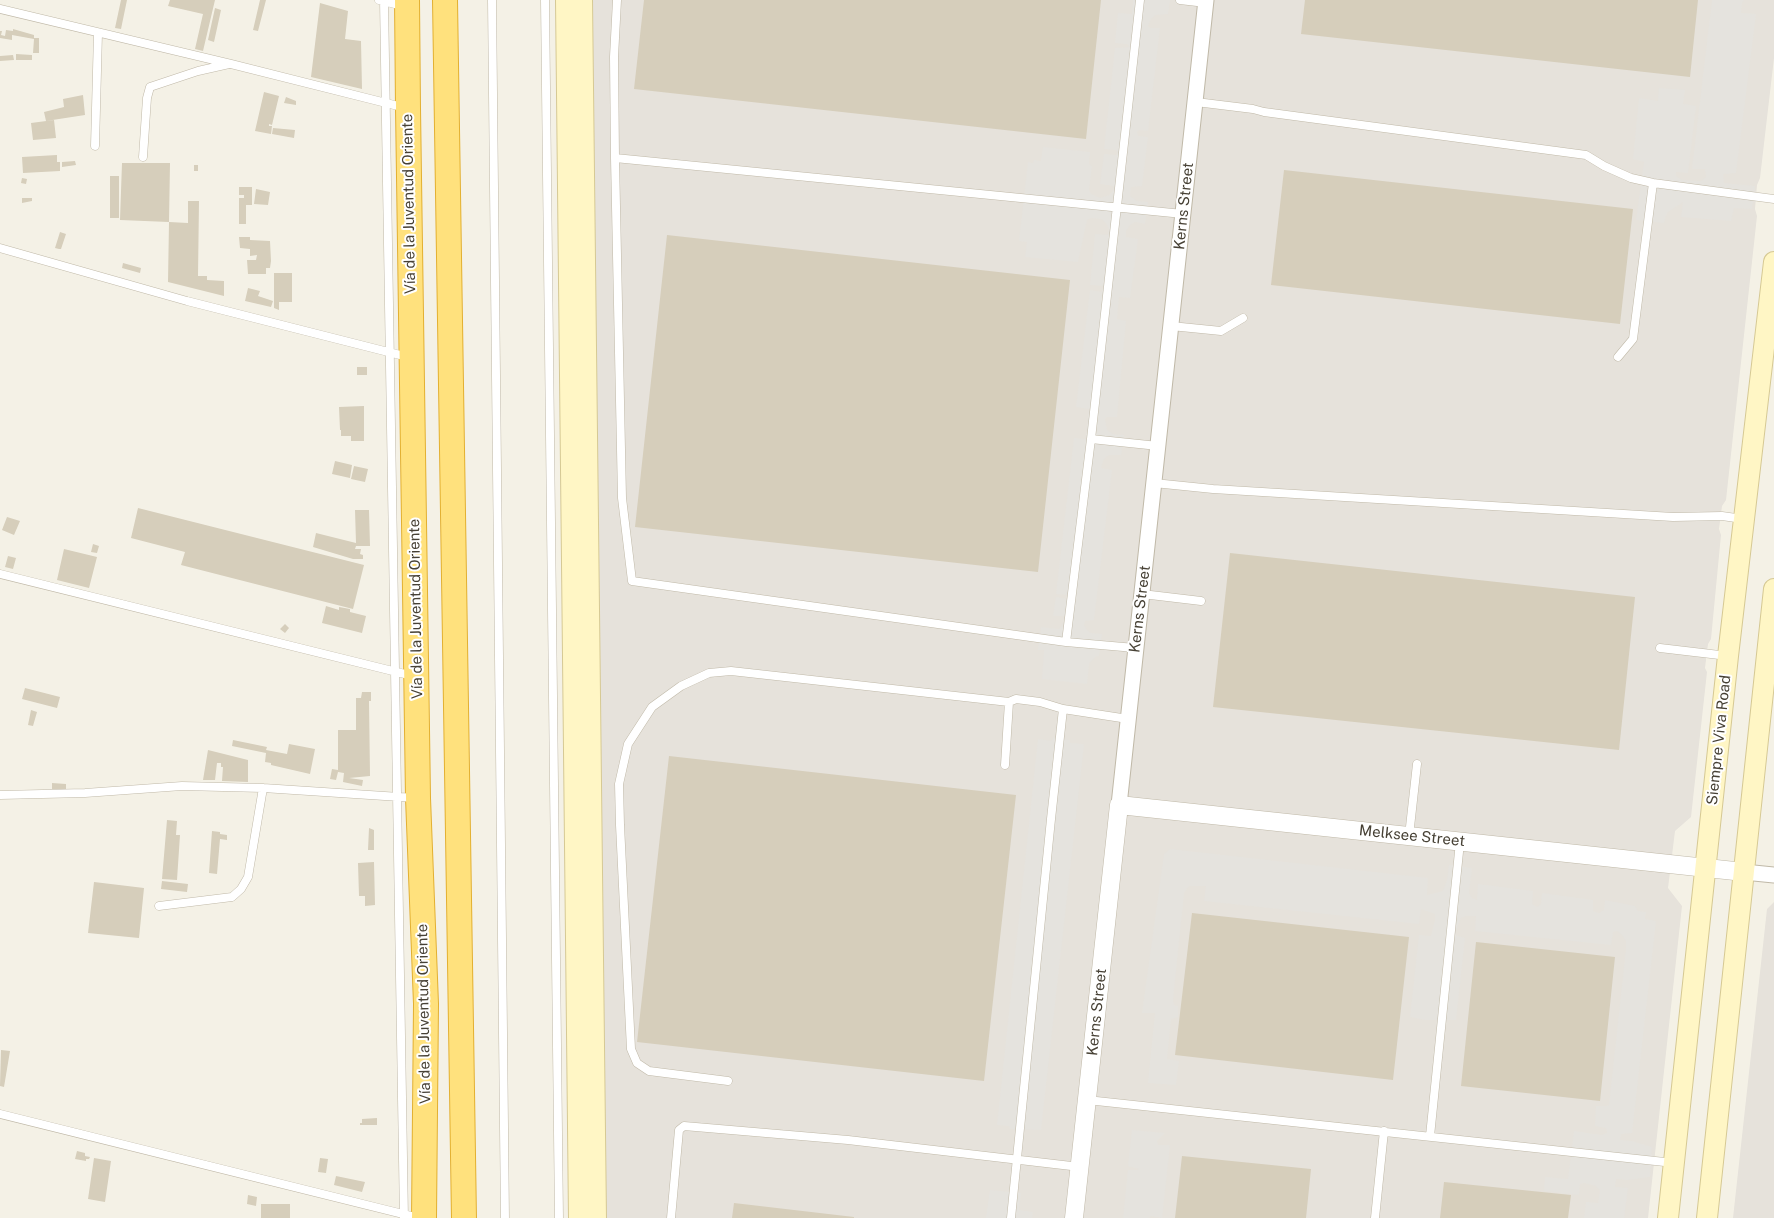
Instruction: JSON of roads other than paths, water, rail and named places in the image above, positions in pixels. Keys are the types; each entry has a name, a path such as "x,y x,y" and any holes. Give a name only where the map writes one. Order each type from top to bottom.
{"highway":[{"path":"445,0 464,1218"},
{"name":"Vía de la Juventud Oriente","path":"392,2 397,105 408,798 426,1004 424,1156 411,1217"},
{"path":"426,1004 434,1065 436,1071 444,1073 450,1072 454,1068 455,1016 460,1002"},
{"path":"424,1156 431,1135 437,1100 446,1095 451,1096 455,1102 463,1155"}],"main road":[{"path":"566,0 579,1218"},
{"path":"582,0 596,1218"},
{"name":"Siempre Viva Road","path":"1668,1218 1728,656 1774,262"},
{"path":"1707,1218 1764,705 1774,589"}],"street":[{"name":"Kerns Street","path":"1074,1218 1206,1"},
{"name":"Melksee Street","path":"1119,805 1744,872"},
{"path":"1744,872 1774,875"}],"lane":[{"path":"492,0 505,1218"},
{"path":"545,0 559,1218"},
{"path":"617,0 614,57 615,158 622,498 632,581 1066,642 1136,648"},
{"path":"1066,642 1091,439 1140,0"},
{"path":"1180,0 1206,1"},
{"path":"0,9 397,105"},
{"path":"95,146 98,33"},
{"path":"143,157 147,98 150,87 198,70 231,64"},
{"path":"1196,102 1586,155 1604,166 1631,178 1653,183 1774,199"},
{"path":"615,158 1183,214"},
{"path":"1618,357 1633,339 1653,183"},
{"path":"0,248 188,301 402,355"},
{"path":"1171,326 1221,332 1243,318"},
{"path":"1091,439 1158,446"},
{"path":"1154,483 1223,490 1664,516 1722,516 1744,519"},
{"path":"0,574 406,675"},
{"path":"1142,594 1201,601"},
{"path":"1660,648 1728,656"},
{"path":"728,1081 649,1071 638,1064 631,1049 619,784 628,744 652,707 682,686 709,673 731,671 1009,702 1016,699 1040,702 1063,710 1128,719"},
{"path":"1004,765 1009,702"},
{"path":"1011,1218 1063,710"},
{"path":"1409,836 1417,764"},
{"path":"0,795 85,793 182,786 263,788 408,798 411,1217"},
{"path":"159,906 232,897 241,889 248,877 263,788"},
{"path":"1430,1136 1460,842"},
{"path":"1087,1100 1674,1163"},
{"path":"0,1114 419,1218"},
{"path":"671,1218 679,1130 684,1126 857,1141 1080,1167"},
{"path":"1375,1218 1384,1131"}]}
